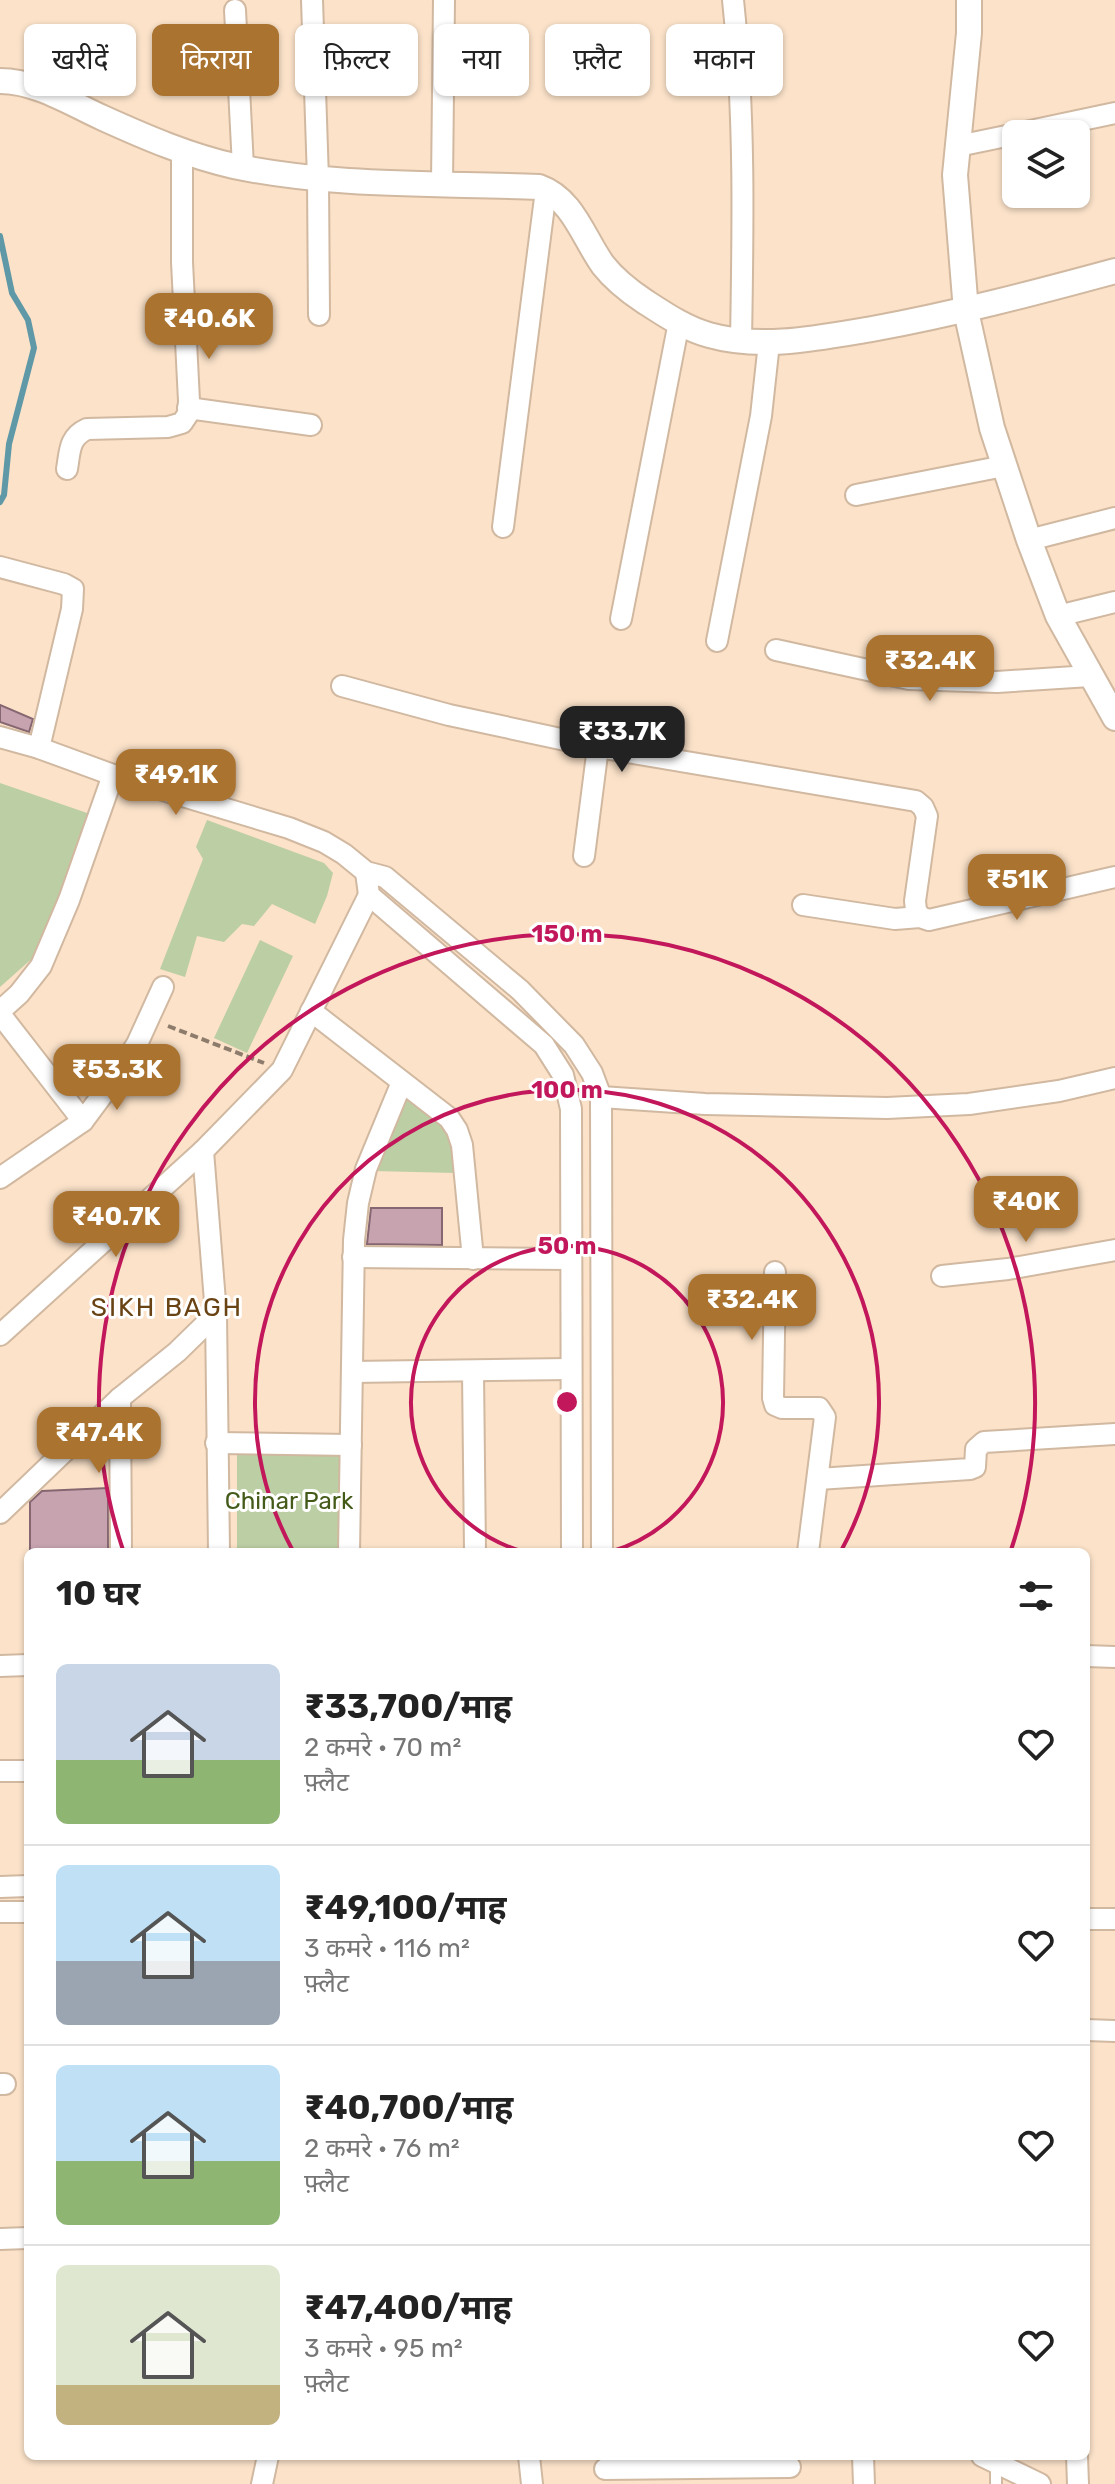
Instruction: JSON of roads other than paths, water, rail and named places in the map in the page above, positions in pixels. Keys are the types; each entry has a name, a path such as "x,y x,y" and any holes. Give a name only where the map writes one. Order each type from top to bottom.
{"street":[{"path":"312,0 319,315"},
{"path":"442,183 444,0"},
{"path":"733,0 739,50 744,155 741,341"},
{"path":"969,0 969,33 955,175 966,311 992,428 1029,540 1058,616 1115,718"},
{"path":"235,10 243,167"},
{"path":"0,81 30,85 182,151 243,167 318,179 539,187 565,203 604,267 628,290 679,322 706,334 741,341 769,343 826,337 966,311 1115,271"},
{"path":"1082,120 1115,113"},
{"path":"958,146 1002,137"},
{"path":"67,469 72,440 78,433 87,429 168,427 182,423 188,414 182,262 182,151"},
{"path":"503,527 546,190"},
{"path":"621,619 679,322"},
{"path":"717,641 757,441 769,343"},
{"path":"188,408 311,425"},
{"path":"856,495 1004,466"},
{"path":"1029,540 1115,518"},
{"path":"0,567 73,589 72,609 39,748"},
{"path":"1058,616 1115,602"},
{"path":"776,650 909,679 997,682 1090,676"},
{"path":"342,686 449,715 598,747 916,801 927,816 915,901 920,917"},
{"path":"0,737 289,828 324,842 366,872 385,877 520,990 574,1045 592,1073 601,1097 602,1548"},
{"path":"584,856 598,747"},
{"path":"83,1121 0,1012 41,966 69,900 113,775"},
{"path":"0,1335 203,1151 282,1070 369,895 366,872"},
{"path":"803,905 895,919 920,917 929,920 1115,877"},
{"path":"369,895 544,1045 563,1075 571,1109 572,1548"},
{"path":"0,1178 83,1121 115,1078 151,1019 163,987"},
{"path":"311,1011 449,1118 457,1130 462,1145 473,1259"},
{"path":"601,1097 705,1104 901,1107 969,1104 1059,1091 1115,1078"},
{"path":"349,1548 353,1257 358,1203 366,1169 402,1082"},
{"path":"203,1151 216,1314 219,1548"},
{"path":"942,1276 1008,1269 1115,1250"},
{"path":"353,1257 570,1259"},
{"path":"775,1272 775,1405 782,1408 819,1408 825,1417 809,1548"},
{"path":"0,1513 120,1398 177,1352 216,1314"},
{"path":"352,1372 571,1369"},
{"path":"473,1372 475,1548"},
{"path":"120,1398 121,1548"},
{"path":"818,1479 970,1469 975,1467 976,1449 984,1442 1115,1434"},
{"path":"216,1443 351,1445"},
{"path":"1090,1656 1115,1657"},
{"path":"0,1666 24,1665"},
{"path":"0,1771 24,1771"},
{"path":"0,1887 24,1886"},
{"path":"0,1912 24,1912"},
{"path":"1090,1919 1115,1919"},
{"path":"1090,2030 1115,2031"},
{"path":"0,2239 24,2238"},
{"path":"262,2484 267,2460"},
{"path":"529,2460 532,2484"},
{"path":"863,2460 864,2484"},
{"path":"1077,2460 1078,2484"},
{"path":"991,2468 1040,2484"},
{"path":"605,2470 790,2469"}],"waterway":[{"path":"0,236 12,293 28,320 34,348 9,444 4,495 0,502"}],"district":[{"name":"SIKH BAGH","path":"167,1307"}],"park label":[{"name":"Chinar Park","path":"289,1501"}]}
